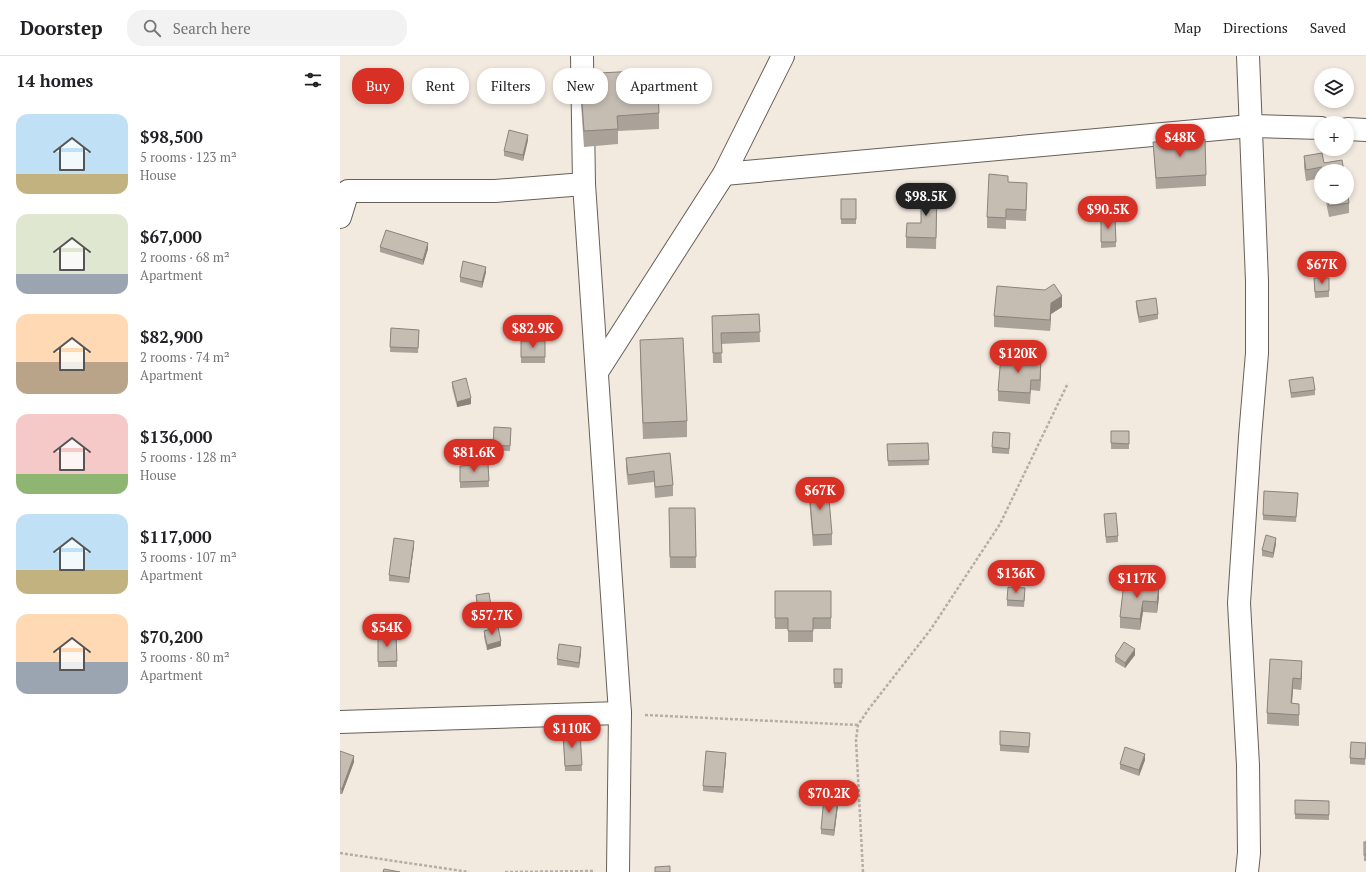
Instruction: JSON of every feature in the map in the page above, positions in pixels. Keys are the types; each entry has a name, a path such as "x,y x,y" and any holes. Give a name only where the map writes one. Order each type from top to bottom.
{"street":[{"path":"582,56 584,184 620,713 618,872"},
{"path":"597,372 724,174 783,56"},
{"path":"1247,872 1249,853 1248,765 1239,603 1257,353 1257,281 1248,56"},
{"path":"724,174 1251,126 1314,128"},
{"path":"1354,129 1366,130"},
{"path":"340,217 348,191 495,191 584,184"},
{"path":"340,722 620,713"}],"path":[{"path":"863,872 856,740 858,725 931,629 1000,524 1068,384"},
{"path":"620,713 858,725"},
{"path":"340,853 469,872"},
{"path":"505,872 618,872"}],"building":[{"path":"616,72 616,104 659,104 659,113 617,116 618,129 584,131 582,104 608,104 608,73"},
{"path":"509,130 528,135 523,155 504,151"},
{"path":"1205,139 1206,175 1156,178 1153,142"},
{"path":"1314,154 1314,156 1323,156 1324,163 1342,160 1343,164 1314,164 1314,168 1306,170 1304,156"},
{"path":"989,174 1008,176 1008,182 1027,183 1026,210 1006,209 1006,218 987,217"},
{"path":"921,189 937,189 936,238 906,237 907,223 921,223"},
{"path":"841,199 856,199 856,219 841,219"},
{"path":"1329,204 1342,204 1329,206"},
{"path":"1101,218 1115,218 1116,242 1101,242"},
{"path":"386,230 428,243 423,260 380,247"},
{"path":"463,261 486,267 482,282 460,277"},
{"path":"1314,278 1329,278 1329,291 1315,292"},
{"path":"1054,284 1062,296 1051,303 1050,320 994,316 997,286 1045,290"},
{"path":"1156,298 1158,314 1139,317 1136,301"},
{"path":"759,314 760,332 721,333 722,353 713,353 712,316"},
{"path":"391,328 419,330 418,348 390,347"},
{"path":"683,338 687,421 643,423 640,340"},
{"path":"521,341 545,341 545,357 521,357"},
{"path":"1001,356 1041,359 1040,380 1031,380 1030,393 998,391"},
{"path":"1313,377 1315,390 1291,393 1289,380"},
{"path":"466,378 471,398 457,402 452,382"},
{"path":"494,427 511,428 510,446 493,445"},
{"path":"1111,431 1129,431 1129,444 1111,443"},
{"path":"993,432 1010,433 1009,449 992,447"},
{"path":"928,443 929,460 888,461 887,444"},
{"path":"670,453 673,485 655,487 654,471 628,475 626,458"},
{"path":"488,464 489,481 460,482 460,466"},
{"path":"828,487 832,534 813,535 809,488"},
{"path":"1264,491 1298,493 1296,517 1263,515"},
{"path":"669,508 695,508 696,557 670,557"},
{"path":"1116,513 1118,536 1106,537 1104,514"},
{"path":"1266,535 1276,538 1273,553 1262,550"},
{"path":"394,538 414,541 409,578 389,575"},
{"path":"1124,582 1159,586 1157,602 1143,601 1140,619 1120,617"},
{"path":"1008,587 1025,588 1024,601 1007,600"},
{"path":"775,591 831,591 831,618 813,618 813,631 788,631 788,618 775,618"},
{"path":"489,593 492,613 479,615 476,595"},
{"path":"498,627 501,641 487,645 484,631"},
{"path":"378,635 396,635 397,661 378,662"},
{"path":"1124,642 1135,649 1125,663 1115,656"},
{"path":"559,644 581,647 579,663 557,659"},
{"path":"1270,659 1302,661 1301,679 1293,678 1291,703 1299,704 1299,715 1267,713"},
{"path":"834,669 842,669 842,683 834,683"},
{"path":"1000,731 1030,733 1029,747 1000,745"},
{"path":"580,732 582,765 565,766 563,733"},
{"path":"1351,742 1366,743 1365,759 1350,758"},
{"path":"1125,747 1145,754 1139,770 1120,764"},
{"path":"340,751 354,756 342,789 340,788"},
{"path":"706,751 726,753 723,787 703,786"},
{"path":"824,798 838,800 834,830 821,829"},
{"path":"1295,800 1329,801 1329,815 1295,814"},
{"path":"1364,842 1366,842 1366,855 1364,855"},
{"path":"670,866 670,872 655,872 655,867"},
{"path":"384,869 400,872 383,872"}]}
